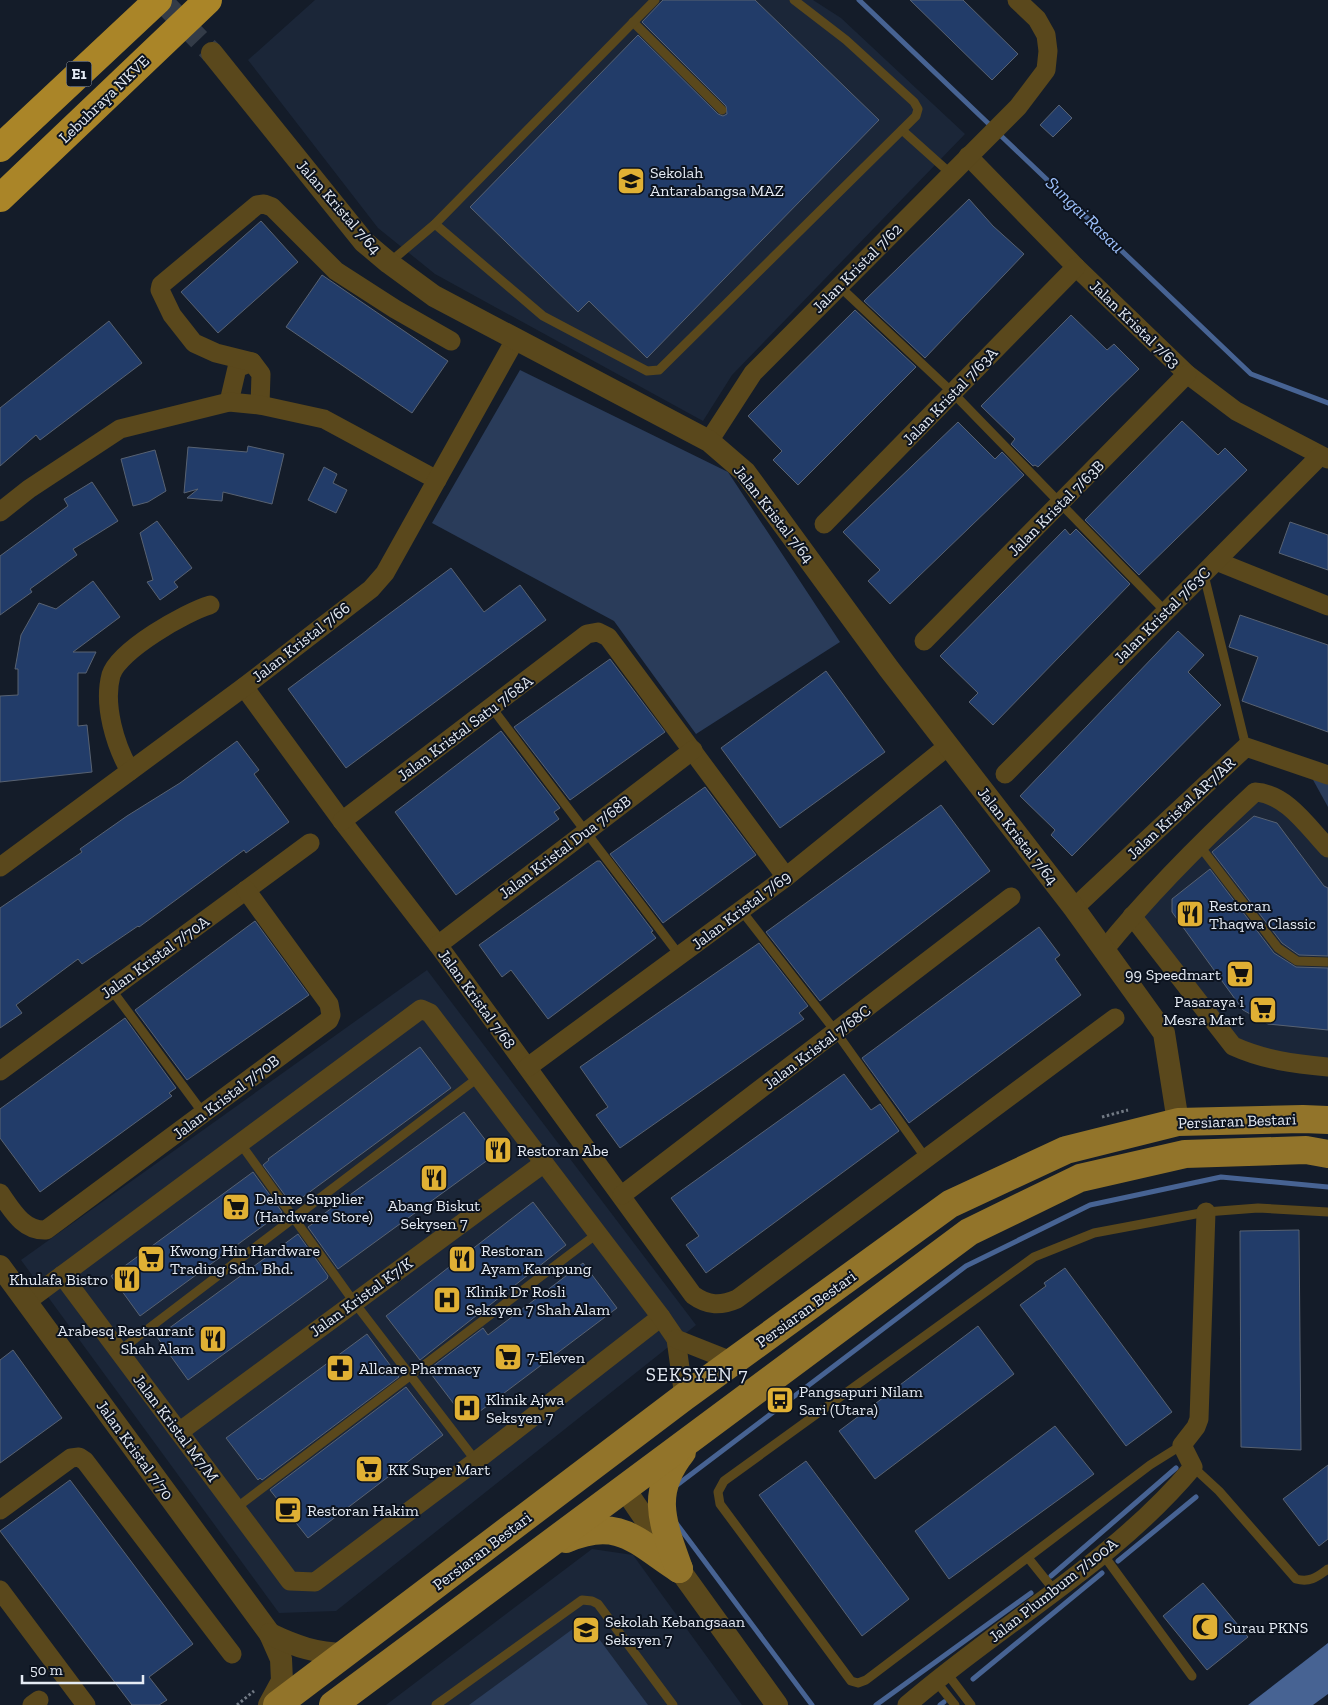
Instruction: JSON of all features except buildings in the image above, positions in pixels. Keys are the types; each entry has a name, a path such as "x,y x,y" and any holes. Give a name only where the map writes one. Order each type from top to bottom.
{"highway":[{"name":"E1","path":"0,148 158,0"},
{"name":"Lebuhraya NKVE","path":"0,198 208,0"}],"main road":[{"name":"Persiaran Bestari","path":"277,1705 684,1397 950,1204 1066,1150 1178,1122 1328,1120"},
{"name":"Persiaran Bestari","path":"333,1705 969,1232 1080,1178 1185,1154 1306,1150 1328,1154"},
{"path":"678,1570 660,1507 663,1485 672,1465 696,1434"},
{"path":"432,1588 518,1536 590,1488 624,1488"},
{"path":"544,1548 574,1535 603,1529 623,1532 678,1570"}],"street":[{"name":"Jalan Kristal 7/62","path":"709,441 753,373 1018,107 1046,70 1048,51 1046,35 1037,19 1017,0"},
{"name":"Jalan Kristal 7/64","path":"212,53 364,242 389,264 434,296 709,441 745,472 889,669 1074,908 1164,1033 1178,1122"},
{"name":"Jalan Kristal 7/63","path":"968,156 1076,267 1187,374 1236,411 1324,457"},
{"path":"260,405 261,374 252,362 216,353 194,342 172,315 160,290 161,285 256,205 264,204 272,207 336,271 395,309 451,341"},
{"name":"Jalan Kristal 7/63A","path":"824,524 1076,267"},
{"name":"Jalan Kristal 7/66","path":"0,867 371,589 385,573 515,340"},
{"path":"229,402 237,368 252,362"},
{"name":"Jalan Kristal 7/63B","path":"924,641 1187,374"},
{"path":"0,512 29,489 120,429 229,402 260,405 324,419 437,480"},
{"name":"Jalan Kristal 7/63C","path":"1005,774 1209,567 1324,457"},
{"path":"1209,567 1328,606"},
{"path":"130,771 119,752 112,729 111,675 121,658 195,610 210,605"},
{"name":"Jalan Kristal Satu 7/68A","path":"342,821 588,634 598,632 608,637 693,750"},
{"name":"Jalan Kristal 7/68","path":"244,686 342,821 438,945 528,1067 693,1295 703,1302 714,1305 726,1304 737,1299 925,1157"},
{"name":"Jalan Kristal 7/69","path":"528,1067 786,877 948,746"},
{"name":"Jalan Kristal AR7/AR","path":"1074,908 1246,747 1328,775"},
{"path":"693,750 786,877"},
{"name":"Jalan Kristal Dua 7/68B","path":"438,945 693,750"},
{"path":"1104,950 1132,916 1198,845 1255,792 1266,793 1279,798 1328,848"},
{"name":"Jalan Kristal 7/70A","path":"0,1071 310,843"},
{"name":"Jalan Kristal 7/70B","path":"0,1194 15,1214 31,1229 46,1230 329,1020 331,1015 329,1004 246,890"},
{"name":"Jalan Kristal 7/68C","path":"622,1195 1011,897"},
{"path":"1132,916 1233,1046 1255,1056 1290,1064 1328,1067"},
{"path":"26,1302 421,1009 430,1013 676,1339 684,1397"},
{"path":"925,1157 1115,1018"},
{"name":"Jalan Kristal K7/K","path":"180,1432 544,1163"},
{"path":"1193,1466 1182,1445 1196,1427 1199,1419 1206,1212"},
{"name":"Jalan Kristal 7/70","path":"0,1266 270,1634 281,1659 282,1681 269,1705"},
{"name":"Jalan Kristal M7/M","path":"62,1275 290,1581 315,1582 476,1461"},
{"path":"476,1461 661,1317"},
{"path":"676,1339 734,1362"},
{"path":"0,1510 71,1458 79,1457 85,1461 232,1654"},
{"name":"Jalan Plumbum 7/100A","path":"907,1705 941,1676 1102,1553 1154,1509 1193,1466"},
{"path":"624,1488 678,1570 777,1705"},
{"path":"0,1590 86,1705"},
{"path":"270,1634 292,1644 321,1653 345,1654"}],"lane":[{"path":"389,264 434,224 655,0"},
{"path":"434,224 543,316 648,371 659,370 916,116 917,106 846,40 794,0"},
{"path":"633,22 722,110"},
{"path":"902,130 950,174"},
{"path":"839,286 953,393 1166,612"},
{"path":"1209,567 1246,747"},
{"path":"492,708 680,956"},
{"path":"1198,845 1278,948 1297,961 1328,962"},
{"path":"741,910 836,1032 925,1157"},
{"path":"111,990 203,1113"},
{"path":"119,1351 479,1077"},
{"path":"240,1143 354,1302 476,1461"},
{"path":"1182,1445 1150,1465 1029,1559 866,1680 858,1683 852,1681 720,1504 718,1492 724,1481 1034,1257 1094,1233 1206,1212 1258,1208 1328,1212"},
{"path":"236,1508 598,1234"},
{"path":"1193,1466 1219,1491 1296,1579 1305,1582 1315,1579 1328,1569"},
{"path":"1102,1553 1192,1676"},
{"path":"1029,1559 1054,1590"},
{"path":"436,1705 582,1600 598,1604 673,1705"},
{"path":"941,1676 956,1705"},
{"path":"941,1676 971,1705"}],"shaded area":[{"name":"Sekolah Antarabangsa MAZ","path":"315,0 813,0 841,18 965,134 732,375 703,421 435,274 378,228 248,60"},
{"path":"520,370 728,472 840,642 696,734 614,621 432,523"},
{"path":"1312,778 1328,783 1328,807"},
{"path":"1256,799 1276,804 1328,856 1328,1061 1294,1059 1238,1041 1139,915"},
{"path":"427,970 696,1325 336,1611 279,1613 21,1260"},
{"name":"Sekolah Kebangsaan Seksyen 7","path":"592,1549 633,1555 742,1705 386,1705"},
{"path":"585,1620 648,1705 469,1705"},
{"path":"1328,1643 1328,1694 1313,1705 1248,1705"}],"waterway":[{"name":"Sungai Rasau","path":"859,0 992,127"},
{"name":"Sungai Rasau","path":"998,133 1251,374 1328,403"},
{"path":"673,1488 966,1266 1090,1205 1221,1177 1328,1187"},
{"path":"1051,1576 1176,1468"},
{"path":"1118,1561 1196,1497"},
{"path":"676,1523 812,1705"},
{"path":"973,1679 1102,1573"},
{"path":"876,1705 1031,1593"},
{"path":"940,1705 944,1702"}],"tunnel":[{"path":"161,0 212,53"}],"place":[{"name":"Sekolah Antarabangsa MAZ","path":"631,181"},
{"name":"Restoran Thaqwa Classic","path":"1190,914"},
{"name":"99 Speedmart","path":"1240,974"},
{"name":"Pasaraya i Mesra Mart","path":"1263,1010"},
{"name":"Restoran Abe","path":"498,1150"},
{"name":"Abang Biskut Sekysen 7","path":"434,1178"},
{"name":"Deluxe Supplier (Hardware Store)","path":"236,1207"},
{"name":"Kwong Hin Hardware Trading Sdn. Bhd.","path":"151,1259"},
{"name":"Restoran Ayam Kampung","path":"462,1259"},
{"name":"Khulafa Bistro","path":"127,1279"},
{"name":"Klinik Dr Rosli Seksyen 7 Shah Alam","path":"447,1300"},
{"name":"Arabesq Restaurant Shah Alam","path":"213,1339"},
{"name":"7-Eleven","path":"508,1357"},
{"name":"Allcare Pharmacy","path":"340,1368"},
{"name":"Pangsapuri Nilam Sari (Utara)","path":"780,1400"},
{"name":"Klinik Ajwa Seksyen 7","path":"467,1408"},
{"name":"KK Super Mart","path":"369,1469"},
{"name":"Restoran Hakim","path":"288,1510"},
{"name":"Surau PKNS","path":"1205,1627"},
{"name":"Sekolah Kebangsaan Seksyen 7","path":"586,1630"}],"district":[{"name":"SEKSYEN 7","path":"697,1374"}]}
